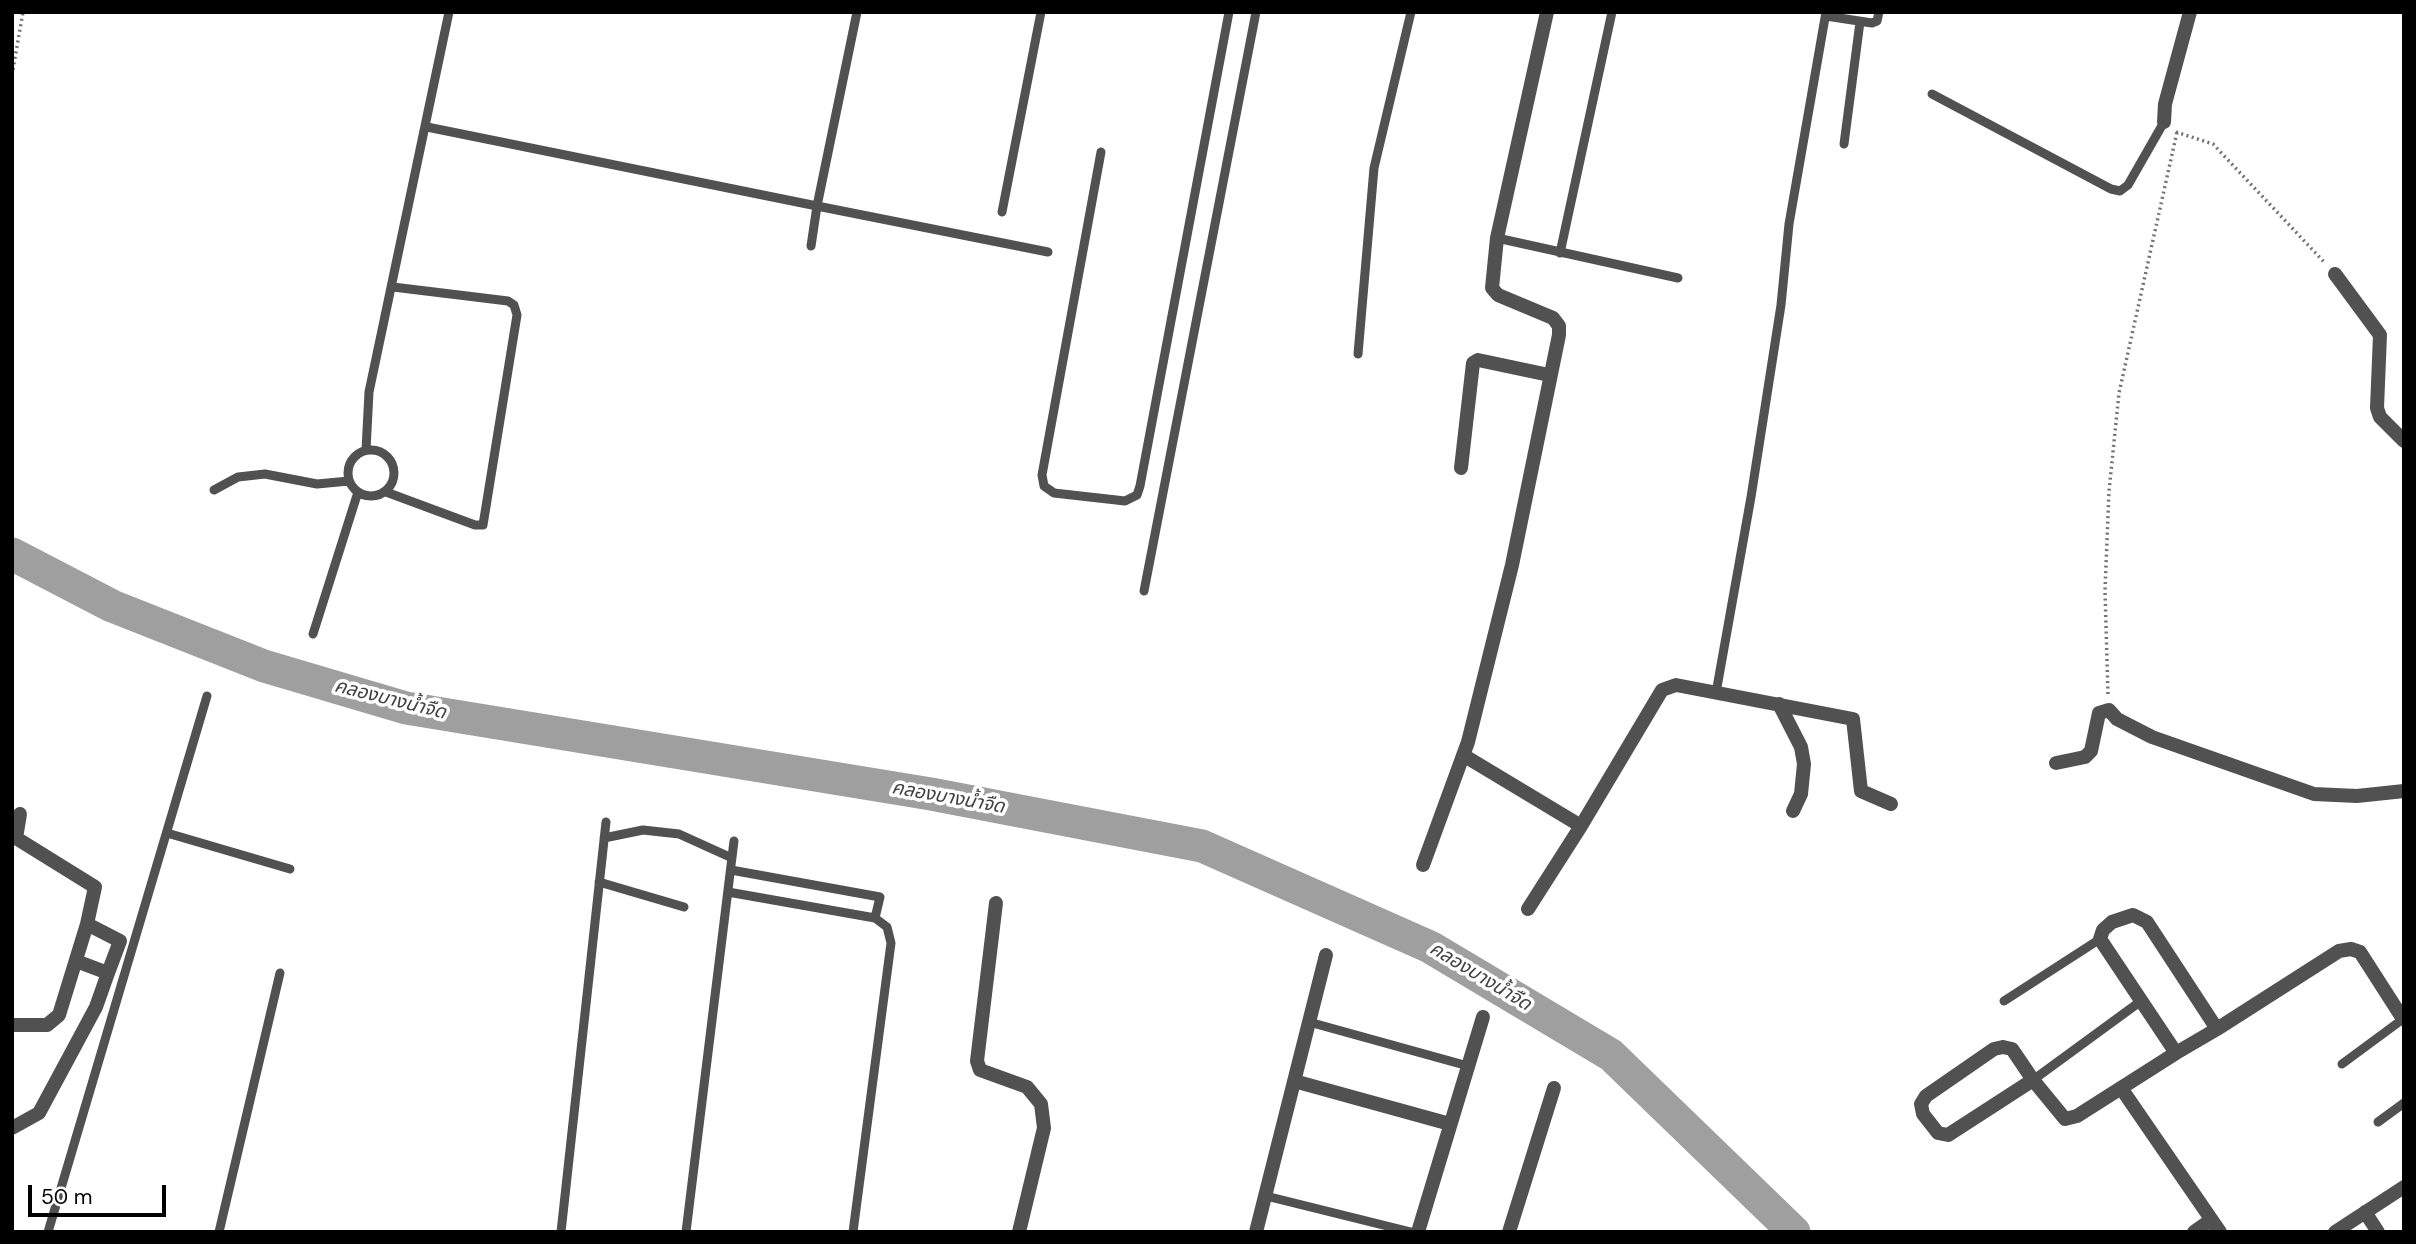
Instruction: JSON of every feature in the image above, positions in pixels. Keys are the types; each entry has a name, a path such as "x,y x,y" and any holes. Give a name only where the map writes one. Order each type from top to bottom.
{"street":[{"path":"1423,864 1463,755 1513,565 1559,326 1553,318 1498,295 1492,288 1497,238 1547,12"},
{"path":"2164,122 2165,104 2190,12"},
{"path":"2335,274 2380,335 2377,408 2380,417 2404,441"},
{"path":"1461,468 1473,363 1478,360 1549,375"},
{"path":"1528,909 1662,690 1676,685 1853,719 1861,791 1891,804"},
{"path":"1779,704 1801,747 1804,764 1801,794 1793,811"},
{"path":"2056,763 2085,757 2091,751 2099,713 2109,710 2117,719 2152,737 2314,794 2357,796 2404,791"},
{"path":"1463,755 1581,826"},
{"path":"12,1025 47,1025 59,1014 87,924 95,887 16,838 20,814"},
{"path":"996,903 977,1061 980,1070 1027,1087 1041,1104 1044,1128 1019,1232"},
{"path":"2176,1053 2100,939 2103,930 2123,917 2133,915 2147,922 2217,1029"},
{"path":"12,1128 39,1113 96,1007 120,941 87,924"},
{"path":"2033,1080 1948,1135 1938,1133 1923,1114 1921,1104 1926,1096 1994,1049 2012,1049 2065,1119 2077,1116 2339,951 2351,949 2360,952 2403,1019"},
{"path":"1256,1232 1326,955"},
{"path":"76,961 108,973"},
{"path":"1418,1232 1483,1017"},
{"path":"1294,1081 1450,1124"},
{"path":"1509,1232 1554,1088"},
{"path":"2121,1088 2215,1226 2194,1232"},
{"path":"2335,1232 2404,1187"},
{"path":"2365,1212 2378,1232"}],"lane":[{"path":"366,450 369,392 449,12"},
{"path":"811,246 857,12"},
{"path":"1002,212 1041,12"},
{"path":"1101,152 1042,475 1044,486 1054,493 1125,501 1137,495 1140,486 1229,12"},
{"path":"1144,592 1256,12"},
{"path":"1357,355 1374,168 1411,12"},
{"path":"1560,253 1612,12"},
{"path":"1716,693 1751,497 1781,305 1789,224 1826,14 1872,23 1877,21 1879,12"},
{"path":"1844,145 1860,22"},
{"path":"1933,94 2111,189 2120,191 2129,186 2164,122"},
{"path":"426,127 1048,253"},
{"path":"1497,238 1678,278"},
{"path":"386,492 393,480 394,466 386,454 366,450 353,458 349,465 349,481 358,492 372,497 386,492 475,525 482,525 517,316 514,305 508,301 393,287"},
{"path":"214,490 239,477 265,474 317,484 349,481"},
{"path":"313,634 358,492"},
{"path":"48,1232 207,696"},
{"path":"561,1232 606,822"},
{"path":"604,838 643,830 679,834 732,858"},
{"path":"167,833 290,869"},
{"path":"686,1232 734,841"},
{"path":"731,870 880,897 875,918"},
{"path":"599,882 684,907"},
{"path":"728,892 875,918 887,927 891,943 853,1232"},
{"path":"2004,1001 2100,939"},
{"path":"219,1232 281,973"},
{"path":"2033,1080 2141,1001"},
{"path":"2342,1064 2403,1019"},
{"path":"1309,1022 1468,1066"},
{"path":"2378,1122 2404,1104"},
{"path":"1265,1196 1411,1232"}],"path":[{"path":"12,75 23,12"},
{"path":"2164,122 2169,130 2213,144 2335,274"},
{"path":"2109,710 2106,579 2109,491 2119,393 2177,132"}],"waterway":[{"name":"คลองบางน้ำจืด","path":"12,554 112,606 264,666 406,708 931,794 1202,846 1430,947 1611,1055 1794,1232"}]}
